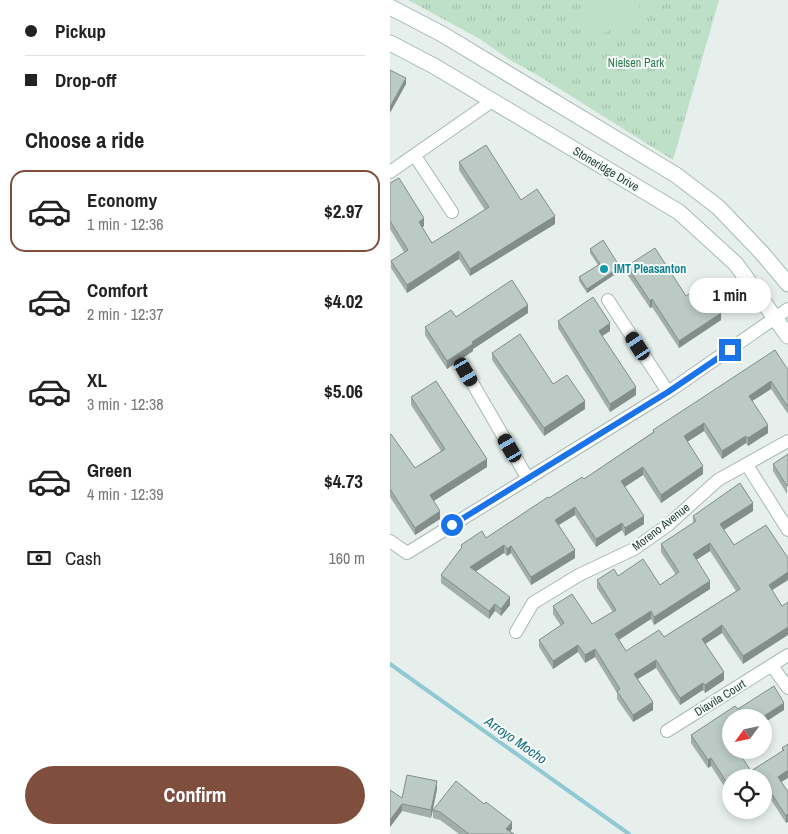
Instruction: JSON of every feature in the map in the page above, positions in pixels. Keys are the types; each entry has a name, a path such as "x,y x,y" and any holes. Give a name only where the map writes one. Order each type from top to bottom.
{"main road":[{"path":"390,7 442,34 676,176 718,206 762,252 788,284"},
{"name":"Stoneridge Drive","path":"390,43 434,66 680,212 736,264 782,314 788,336"}],"street":[{"path":"390,172 492,101"},
{"path":"415,156 452,212"},
{"path":"608,300 668,392"},
{"path":"390,541 407,553 668,392 782,314"},
{"path":"466,372 528,479"},
{"name":"Moreno Avenue","path":"516,632 533,603 579,575 634,549 668,525 718,480 788,441"},
{"path":"747,465 788,530"},
{"name":"Diavila Court","path":"667,731 788,655"},
{"path":"772,666 788,688"}],"green space":[{"name":"Nielsen Park","path":"408,0 719,0 673,160 539,76 510,60 480,39"},
{"path":"600,0 636,0 643,13 592,39 578,12"}],"building":[{"path":"390,70 406,78 390,107"},
{"path":"486,145 521,200 537,189 555,216 470,269 459,251 407,285 391,261 408,250 390,221 390,183 399,178 424,218 419,222 432,243 489,207 459,162"},
{"name":"IMT Pleasanton","path":"603,240 620,267 587,289 579,277 600,264 590,249"},
{"path":"655,248 686,296 702,285 721,313 679,341 652,299 650,301 627,266"},
{"path":"512,280 528,305 447,361 425,327 451,310 456,317"},
{"path":"593,297 610,323 599,331 636,387 610,404 558,321"},
{"path":"520,334 553,384 567,375 585,401 544,428 492,353"},
{"path":"775,350 788,370 788,407 771,381 749,396 768,425 722,451 704,423 684,436 703,466 661,495 643,467 621,481 644,516 625,528 622,523 596,539 575,507 555,520 575,550 531,577 511,546 507,549 504,545 470,567 510,597 501,609 495,604 489,611 441,575 462,547 461,545 482,531 486,538 548,497 582,477 584,479 654,432 653,430"},
{"path":"436,381 487,459 430,495 440,511 415,528 390,489 390,435 415,468 445,449 411,397"},
{"path":"788,454 788,485 787,486 773,464"},
{"path":"740,483 753,503 720,524 734,545 766,525 788,558 788,572 769,585 782,606 788,602 788,627 743,656 722,625 702,639 724,672 705,685 703,683 680,698 656,660 634,674 653,702 633,715 617,691 620,689 595,649 585,655 578,645 553,661 539,640 564,623 553,606 572,594 592,624 616,610 597,580 614,569 618,576 643,559 660,585 679,572 661,544 696,521 693,516","holes":["710,543 740,589 664,637 659,630 626,651 615,634 651,611 654,617 710,581 693,554"]},
{"path":"774,686 784,703 772,711 772,709 738,709"},
{"path":"722,715 722,759 743,759 750,769 722,769 722,775 711,758 708,760 691,735"},
{"path":"788,744 788,770 778,777 788,792 788,814 786,816 772,794 772,769 754,769 772,759 784,750 782,748"},
{"path":"407,775 437,781 431,810 402,804 390,820 390,790 402,798"},
{"path":"456,781 484,804 486,802 512,822 506,829 514,834 469,834 440,812 433,810"}],"waterway":[{"name":"Arroyo Mocho","path":"390,664 629,834"}],"place":[{"name":"IMT Pleasanton","path":"604,269"}],"route":[{"path":"452,525 668,392 730,350"}]}
